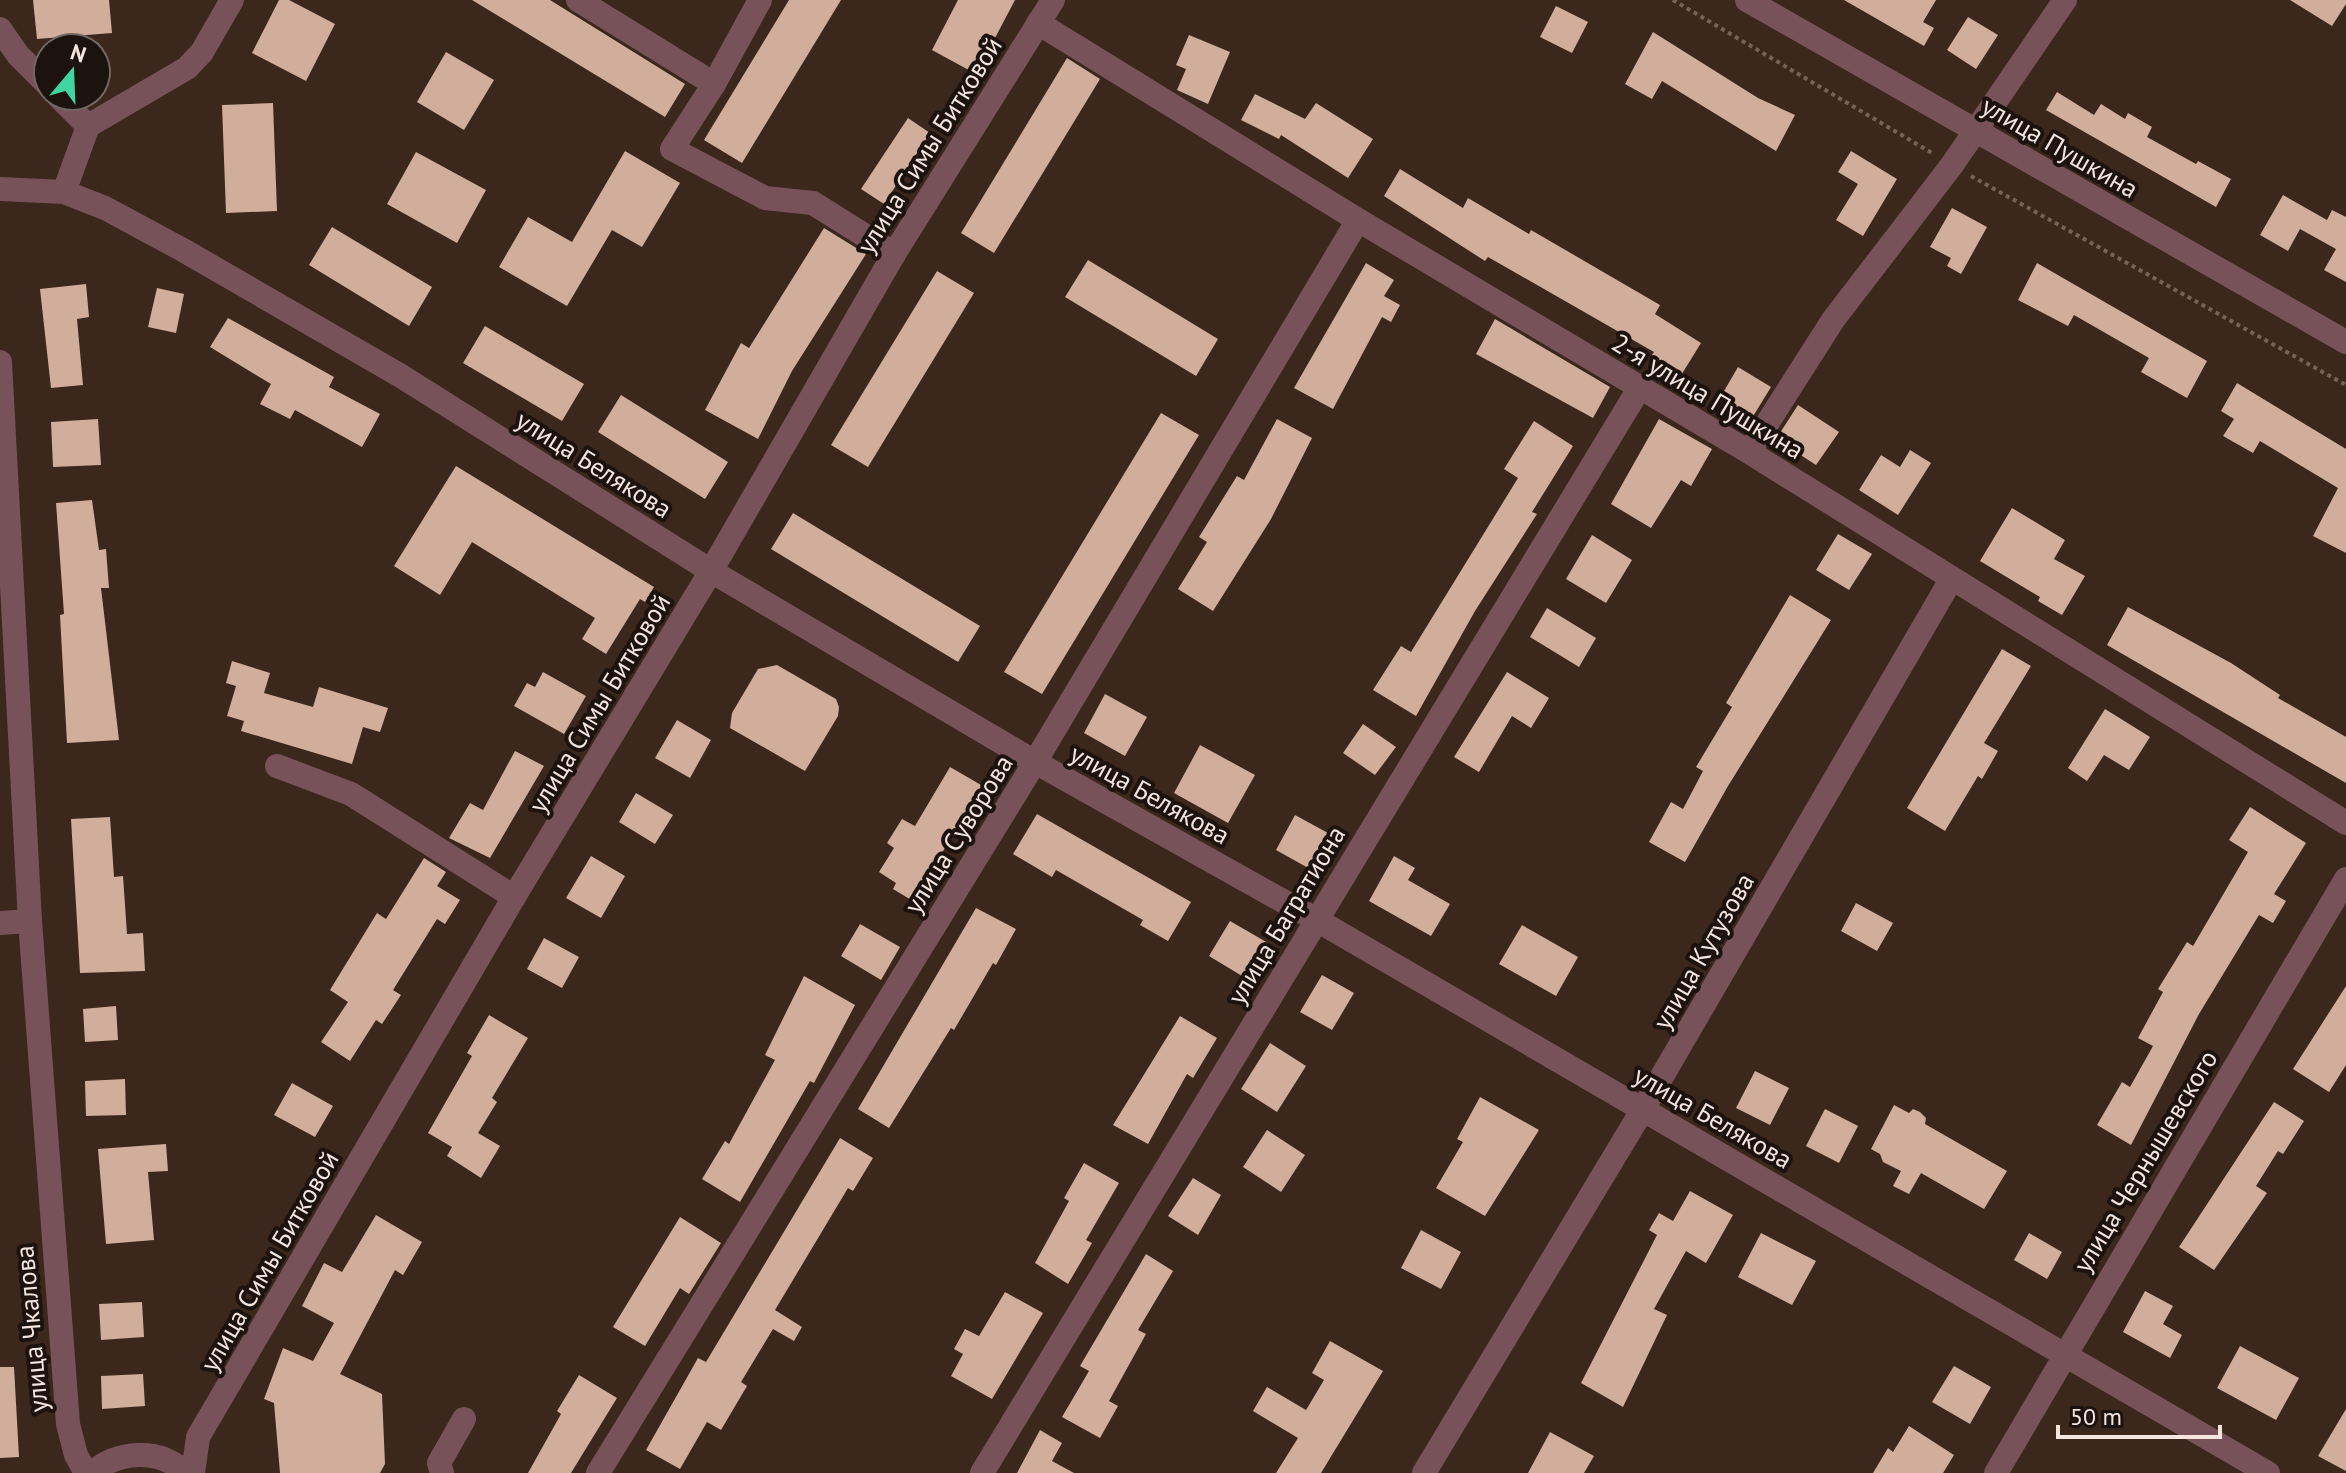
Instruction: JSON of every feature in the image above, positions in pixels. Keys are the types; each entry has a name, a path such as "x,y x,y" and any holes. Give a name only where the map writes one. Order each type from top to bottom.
{"street":[{"path":"64,192 88,126 187,68 202,52 232,0"},
{"path":"578,0 714,84"},
{"path":"760,0 714,84 672,149 765,198 813,203 894,254"},
{"name":"улица Симы Битковой","path":"198,1437 514,897 711,571 894,254 1053,0"},
{"name":"улица Пушкина","path":"1747,0 2346,342"},
{"path":"1749,452 1833,320 1952,165 2065,0"},
{"name":"2-я улица Пушкина","path":"1038,23 1358,220 1749,452 2346,823"},
{"path":"0,29 32,69"},
{"path":"74,112 88,126"},
{"name":"улица Белякова","path":"0,189 64,192 105,208 183,250 401,376 711,571 1035,762 1315,919 2268,1473"},
{"name":"улица Суворова","path":"598,1473 1035,762 1358,220"},
{"name":"улица Чкалова","path":"0,362 30,921 68,1424 76,1455 89,1473"},
{"name":"улица Багратиона","path":"982,1473 1640,387"},
{"name":"улица Кутузова","path":"1424,1473 1643,1109 1952,578"},
{"path":"277,766 351,794 514,897"},
{"name":"улица Чернышевского","path":"1996,1473 2064,1352 2346,879"},
{"path":"0,923 30,921"},
{"path":"442,1473 439,1463 464,1419"},
{"path":"163,1460 184,1450 198,1437"},
{"path":"193,1473 198,1437"},
{"path":"89,1473 113,1459 136,1454 163,1460 185,1473"}],"path":[{"path":"1673,0 1952,165 2346,385"}],"building":[{"path":"33,0 109,0 112,32 36,32"},
{"path":"279,0 289,0 335,24 306,81 252,53"},
{"path":"472,0 550,0 685,84 665,117"},
{"path":"789,0 841,0 742,163 704,140"},
{"path":"958,0 1015,0 976,74 932,50"},
{"path":"1844,0 1936,0 1923,22 1934,28 1924,46"},
{"path":"2290,0 2346,0 2346,4 2332,26"},
{"path":"1556,6 1588,22 1572,53 1540,37"},
{"path":"1968,17 1998,35 1976,69 1947,50"},
{"path":"1653,32 1758,98 1795,115 1776,151 1662,81 1652,99 1625,84"},
{"path":"1189,35 1230,52 1208,104 1177,90 1186,69 1176,65"},
{"path":"446,52 494,80 464,130 417,102"},
{"path":"1067,58 1100,79 994,253 961,233"},
{"path":"2057,92 2094,115 2101,104 2125,119 2128,113 2152,127 2147,137 2231,179 2216,207 2046,110"},
{"path":"1255,94 1305,119 1316,103 1373,139 1348,178 1281,135 1279,139 1241,120"},
{"path":"273,103 277,211 226,213 222,105"},
{"path":"908,118 930,133 884,204 861,189"},
{"path":"625,151 680,183 642,247 612,230 567,306 499,267 528,217 572,242"},
{"path":"1851,151 1897,179 1863,236 1836,220 1858,184 1838,172"},
{"path":"416,152 486,190 457,243 387,204"},
{"path":"1400,169 1463,208 1468,198 1529,234 1531,230 1660,305 1655,314 1701,343 1680,377 1650,358 1654,352 1488,257 1485,261 1384,196"},
{"path":"2283,195 2327,220 2332,210 2346,217 2346,282 2324,270 2336,249 2300,229 2288,251 2260,235"},
{"path":"1952,208 1987,227 1961,274 1947,266 1951,258 1930,247"},
{"path":"332,227 432,287 409,326 309,265"},
{"path":"824,228 866,254 792,371 758,439 705,410 741,343 749,348"},
{"path":"1088,260 1218,339 1196,376 1065,297"},
{"path":"1366,263 1394,280 1384,296 1400,305 1391,322 1382,317 1333,409 1294,388"},
{"path":"2037,263 2207,361 2187,398 2141,372 2149,358 2074,315 2068,326 2018,300"},
{"path":"937,271 974,293 868,467 831,445"},
{"path":"86,284 89,317 77,319 83,385 51,388 40,289"},
{"path":"157,288 184,294 176,333 148,327"},
{"path":"228,318 334,377 329,387 380,414 362,447 295,410 290,419 260,404 271,384 210,347"},
{"path":"1495,319 1610,387 1593,418 1476,354"},
{"path":"485,326 584,384 562,421 463,363"},
{"path":"1738,367 1771,387 1752,418 1720,398"},
{"path":"2237,383 2346,449 2346,553 2313,536 2338,488 2260,441 2253,453 2223,436 2234,419 2221,411"},
{"path":"621,395 728,462 705,499 598,432"},
{"path":"1798,405 1839,432 1816,465 1776,439"},
{"path":"1161,413 1199,435 1042,694 1004,672"},
{"path":"98,419 101,465 53,467 51,422"},
{"path":"1277,419 1312,438 1271,519 1213,611 1178,589 1207,542 1199,537 1237,476 1244,480"},
{"path":"1659,419 1712,449 1691,486 1681,480 1651,528 1611,504"},
{"path":"1534,421 1573,446 1532,512 1537,514 1475,611 1416,716 1373,690 1401,646 1411,652 1518,478 1504,469"},
{"path":"1910,450 1931,463 1898,515 1859,490 1881,455 1900,467"},
{"path":"456,466 654,587 645,602 640,599 606,654 582,639 595,618 472,542 440,595 394,566"},
{"path":"92,500 99,550 106,549 109,588 101,588 119,740 67,743 60,615 64,614 56,503"},
{"path":"2012,508 2065,540 2054,559 2085,576 2062,615 2038,601 2040,597 1980,561"},
{"path":"793,513 980,626 958,662 771,549"},
{"path":"1838,534 1872,554 1849,590 1816,570"},
{"path":"1592,535 1632,560 1606,603 1566,579"},
{"path":"1790,595 1831,620 1728,786 1685,862 1649,842 1671,802 1683,809 1703,771 1696,767 1732,707 1726,703"},
{"path":"2128,607 2231,663 2280,695 2278,698 2346,737 2346,783 2107,645"},
{"path":"1547,608 1596,638 1579,667 1530,637"},
{"path":"2002,649 2031,666 1984,743 1998,751 1982,779 1978,776 1945,831 1907,808"},
{"path":"232,661 270,673 264,693 313,707 319,687 388,708 380,732 363,727 352,764 241,731 244,721 227,716 236,686 226,683"},
{"path":"777,665 836,699 839,707 838,716 805,771 730,728 732,713 758,669"},
{"path":"543,672 586,696 564,734 514,706 527,683 535,687"},
{"path":"1507,672 1549,698 1531,728 1512,716 1479,772 1454,757"},
{"path":"1105,694 1147,717 1125,756 1084,733"},
{"path":"2105,709 2150,737 2129,770 2104,755 2087,781 2068,768"},
{"path":"677,720 711,740 690,778 655,758"},
{"path":"1363,724 1396,747 1375,775 1343,753"},
{"path":"1200,745 1255,775 1228,823 1174,793"},
{"path":"515,751 544,766 490,858 449,838 470,803 483,810"},
{"path":"950,767 988,789 969,822 963,818 913,901 893,889 896,883 879,872 894,848 887,843 902,819 915,826"},
{"path":"636,793 673,815 655,844 619,822"},
{"path":"2250,807 2306,843 2274,894 2286,901 2273,923 2259,915 2199,1014 2131,1145 2097,1125 2122,1082 2130,1087 2153,1046 2138,1038 2163,992 2158,989 2187,942 2193,946 2248,852 2229,840"},
{"path":"1037,814 1191,902 1168,941 1140,925 1143,920 1056,870 1052,877 1013,854"},
{"path":"1295,815 1339,839 1319,874 1276,850"},
{"path":"110,817 114,877 123,876 127,934 143,933 145,971 80,973 71,819"},
{"path":"591,856 625,876 601,918 566,898"},
{"path":"1394,856 1415,868 1408,880 1450,904 1431,936 1369,901"},
{"path":"424,858 446,872 437,886 460,900 445,924 437,919 393,990 401,995 382,1024 376,1020 350,1061 321,1042 348,1002 330,990 377,913 386,919"},
{"path":"1856,903 1893,923 1877,951 1841,931"},
{"path":"976,908 1016,929 996,965 993,963 954,1030 951,1028 889,1128 858,1109"},
{"path":"1230,921 1268,943 1247,979 1209,956"},
{"path":"860,924 900,947 881,980 841,956"},
{"path":"1522,925 1578,957 1556,996 1499,964"},
{"path":"544,938 579,957 562,988 527,969"},
{"path":"1322,975 1354,993 1332,1030 1300,1012"},
{"path":"804,976 855,1005 814,1083 810,1081 740,1202 702,1179 725,1141 729,1144 775,1060 765,1055"},
{"path":"2346,986 2346,1065 2329,1092 2293,1069"},
{"path":"116,1006 118,1040 85,1042 83,1009"},
{"path":"489,1015 528,1038 492,1098 497,1102 478,1133 500,1146 481,1178 447,1156 452,1147 428,1133 472,1056 467,1053"},
{"path":"1180,1016 1217,1038 1193,1078 1187,1074 1148,1144 1113,1125"},
{"path":"1270,1043 1306,1066 1277,1112 1241,1089"},
{"path":"1755,1071 1789,1088 1770,1125 1736,1108"},
{"path":"125,1079 126,1115 86,1116 85,1081"},
{"path":"292,1083 333,1106 315,1137 274,1115"},
{"path":"1480,1097 1539,1130 1485,1216 1436,1188 1463,1142 1457,1139"},
{"path":"2274,1102 2304,1121 2283,1154 2278,1151 2256,1186 2267,1193 2214,1270 2179,1247"},
{"path":"1894,1105 1909,1113 1913,1109 1920,1112 1926,1118 1925,1124 2007,1171 1984,1209 1921,1173 1909,1194 1893,1186 1901,1171 1883,1162 1880,1154 1871,1149"},
{"path":"1825,1109 1858,1126 1839,1163 1806,1146"},
{"path":"1267,1130 1305,1155 1281,1192 1243,1167"},
{"path":"840,1138 873,1158 853,1191 848,1188 775,1310 802,1327 794,1341 773,1329 741,1382 747,1386 721,1430 707,1422 680,1469 646,1450 698,1358 706,1362"},
{"path":"166,1144 168,1171 148,1172 154,1240 106,1244 98,1149"},
{"path":"1084,1163 1119,1183 1086,1240 1092,1243 1068,1284 1035,1263 1069,1201 1064,1198"},
{"path":"1193,1178 1221,1195 1198,1235 1168,1216"},
{"path":"1690,1191 1733,1215 1706,1263 1686,1251 1654,1309 1667,1315 1623,1407 1581,1383 1657,1235 1649,1230 1659,1213 1673,1221"},
{"path":"376,1215 422,1242 403,1275 395,1270 340,1374 382,1394 385,1464 380,1473 280,1473 274,1403 264,1399 283,1348 313,1361 334,1323 302,1306 324,1263 342,1272"},
{"path":"680,1217 721,1243 689,1294 680,1288 645,1346 613,1327"},
{"path":"1421,1230 1461,1252 1441,1289 1401,1268"},
{"path":"1761,1233 1816,1261 1792,1305 1738,1277"},
{"path":"2029,1233 2062,1252 2047,1279 2014,1260"},
{"path":"1146,1254 1173,1271 1138,1330 1146,1334 1109,1401 1118,1406 1100,1438 1062,1417 1089,1371 1080,1366"},
{"path":"2145,1291 2173,1306 2163,1324 2182,1335 2170,1358 2123,1332"},
{"path":"1005,1292 1043,1313 992,1399 951,1376 963,1354 954,1349 965,1329 979,1336"},
{"path":"142,1302 144,1337 101,1340 99,1304"},
{"path":"1330,1341 1383,1371 1321,1473 1276,1473 1298,1438 1253,1411 1267,1387 1306,1410 1324,1380 1312,1373"},
{"path":"2240,1346 2299,1378 2276,1420 2217,1388"},
{"path":"1954,1366 1991,1387 1970,1424 1932,1402"},
{"path":"0,1367 14,1367 19,1457 0,1458"},
{"path":"143,1374 145,1406 102,1409 101,1376"},
{"path":"579,1375 617,1398 571,1473 528,1473 561,1414 557,1411"},
{"path":"2346,1409 2346,1471 2318,1456"},
{"path":"1909,1426 1954,1455 1943,1473 1873,1473 1888,1448 1893,1452"},
{"path":"1040,1430 1062,1443 1052,1461 1074,1473 1017,1473"},
{"path":"1550,1432 1594,1456 1584,1473 1528,1473"}]}
